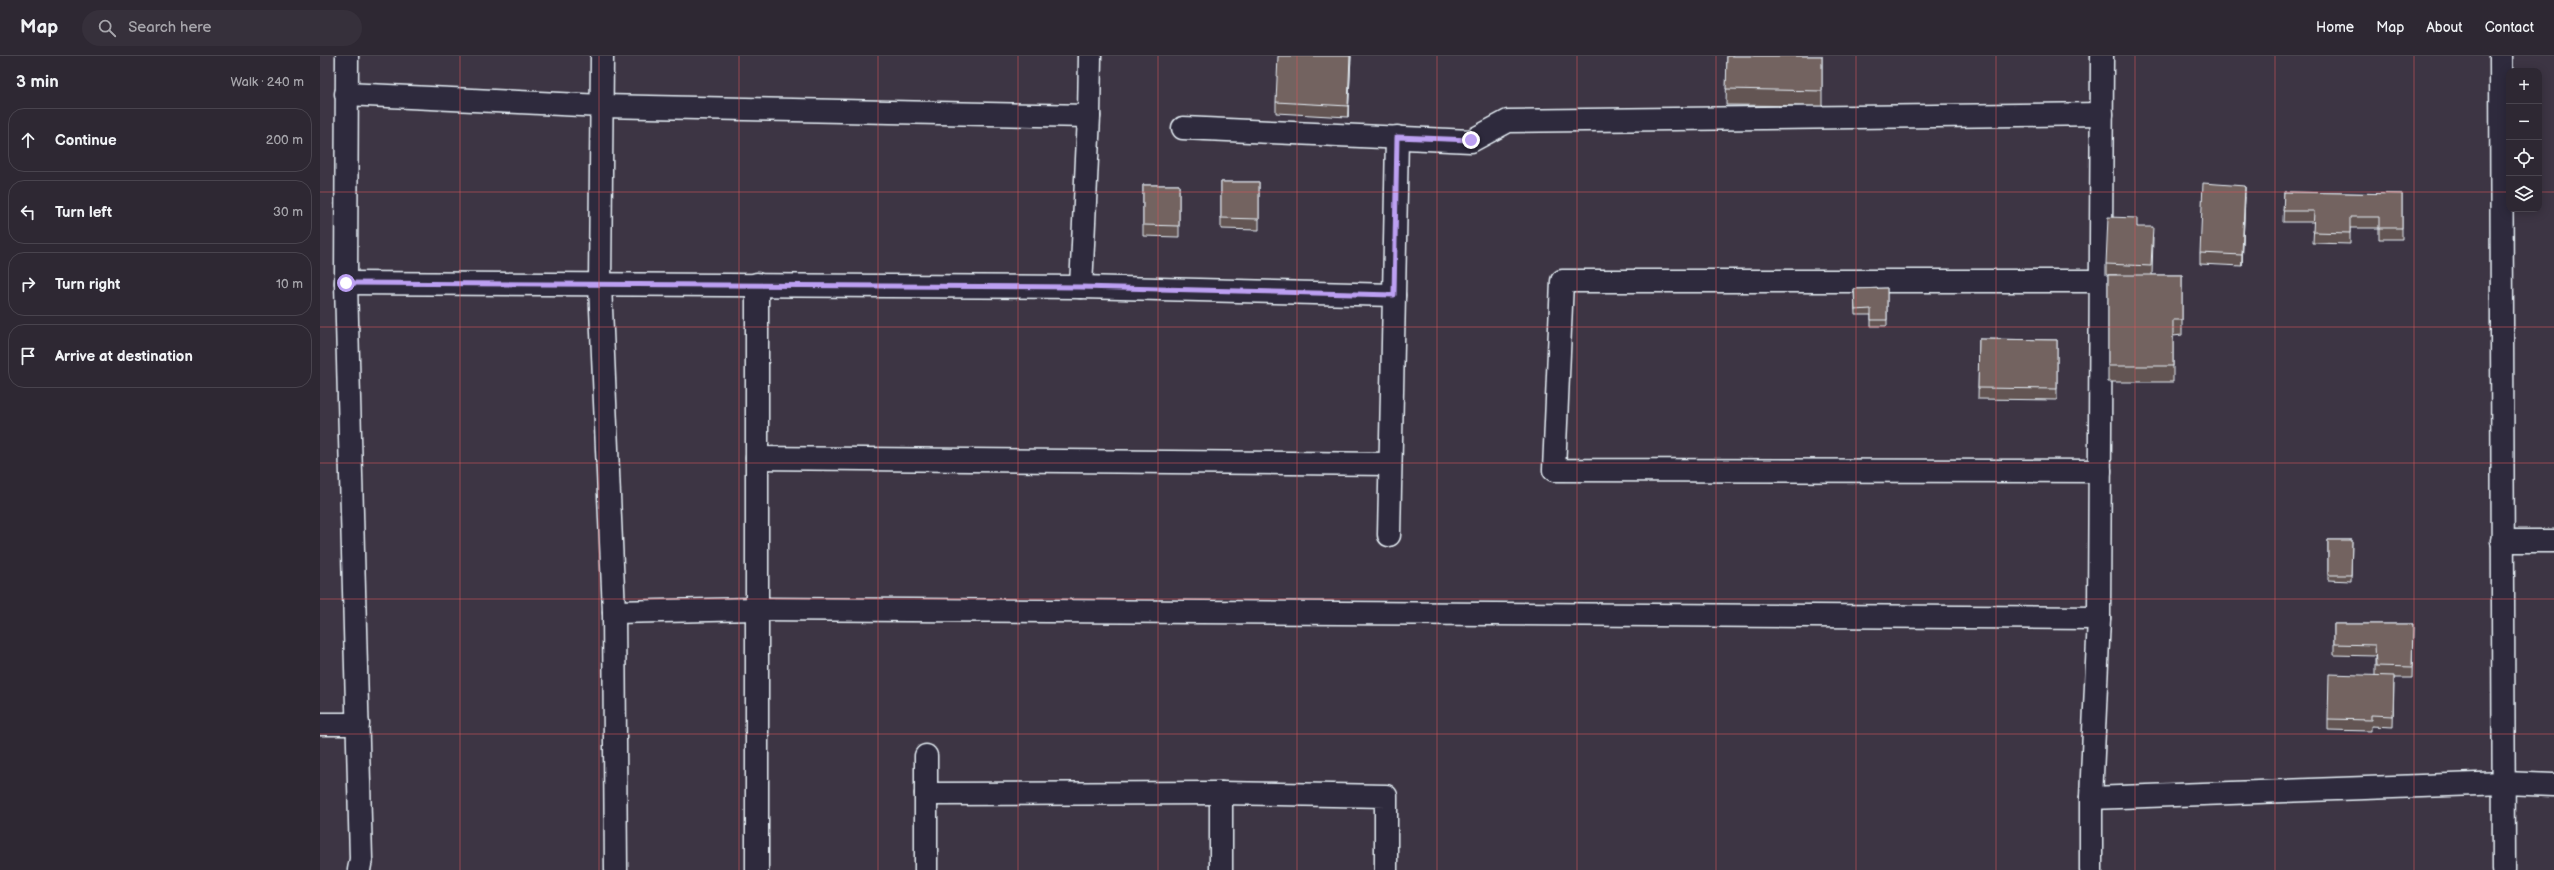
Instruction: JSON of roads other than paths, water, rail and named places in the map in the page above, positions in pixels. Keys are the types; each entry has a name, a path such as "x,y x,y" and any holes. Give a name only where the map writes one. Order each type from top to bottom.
{"street":[{"path":"347,56 346,283 361,859 359,870"},
{"path":"602,56 600,285 614,612 616,870"},
{"path":"1081,287 1090,116 1090,56"},
{"path":"2091,870 2091,798 2099,618 2102,56"},
{"path":"2501,56 2502,541 2505,783 2504,870"},
{"path":"346,94 602,106 1090,116"},
{"path":"1183,128 1471,140 1508,121 2102,114"},
{"path":"1389,535 1397,137"},
{"path":"2100,471 1554,470 1562,281 2101,281"},
{"path":"346,283 600,285 757,284 1081,287 1394,295"},
{"path":"757,284 757,870"},
{"path":"757,458 1390,464"},
{"path":"2502,541 2554,540"},
{"path":"614,612 757,609 2099,618"},
{"path":"320,724 358,724"},
{"path":"926,756 926,870"},
{"path":"2091,798 2505,783 2554,785"},
{"path":"926,794 1221,794 1386,796 1386,870"},
{"path":"1221,794 1221,870"}]}
